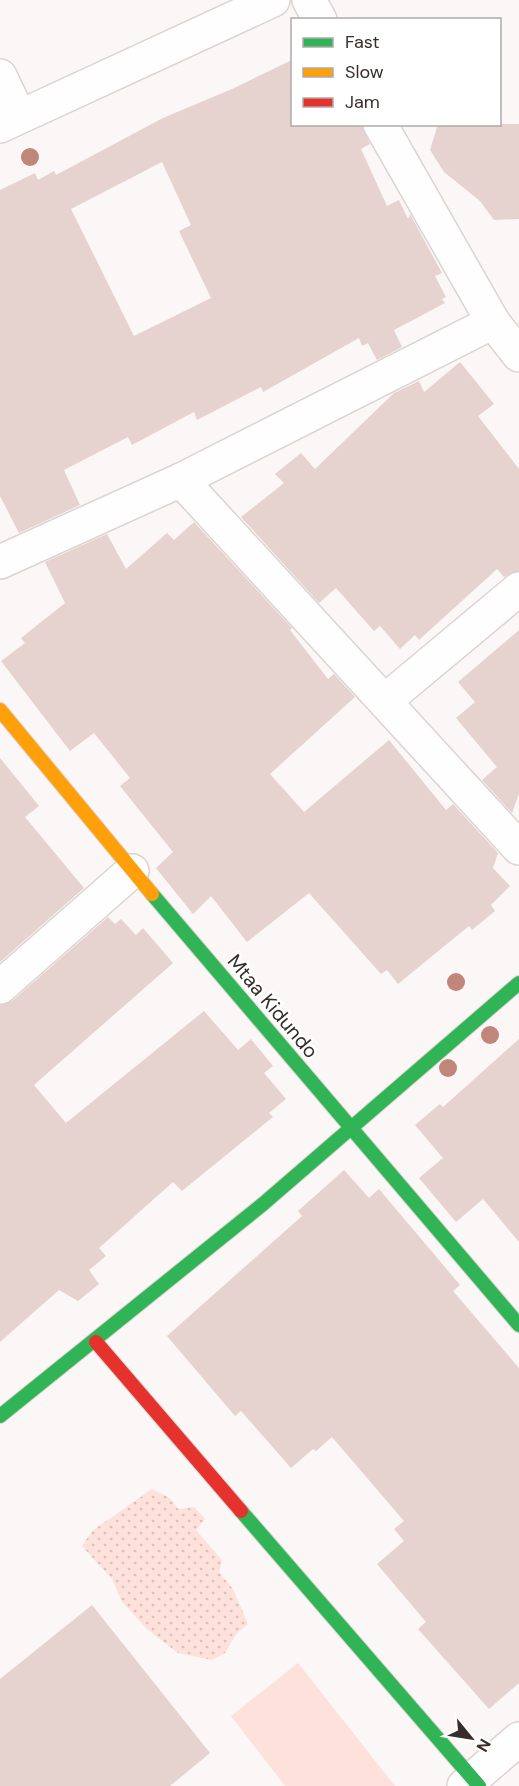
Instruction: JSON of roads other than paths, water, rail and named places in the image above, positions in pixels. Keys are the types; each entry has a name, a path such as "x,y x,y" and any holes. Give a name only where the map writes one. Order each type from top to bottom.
{"street":[{"path":"0,76 10,121 273,0"},
{"path":"309,0 319,18"},
{"path":"381,126 493,322 519,355"},
{"path":"0,562 181,480 493,322"},
{"path":"181,480 386,700 519,848"},
{"path":"386,700 519,589"},
{"name":"Mtaa Kidundo","path":"0,710 132,871 519,1325"},
{"path":"0,987 132,871"},
{"path":"0,1416 96,1342 352,1131 519,983"},
{"path":"96,1342 472,1784 519,1739"}]}
